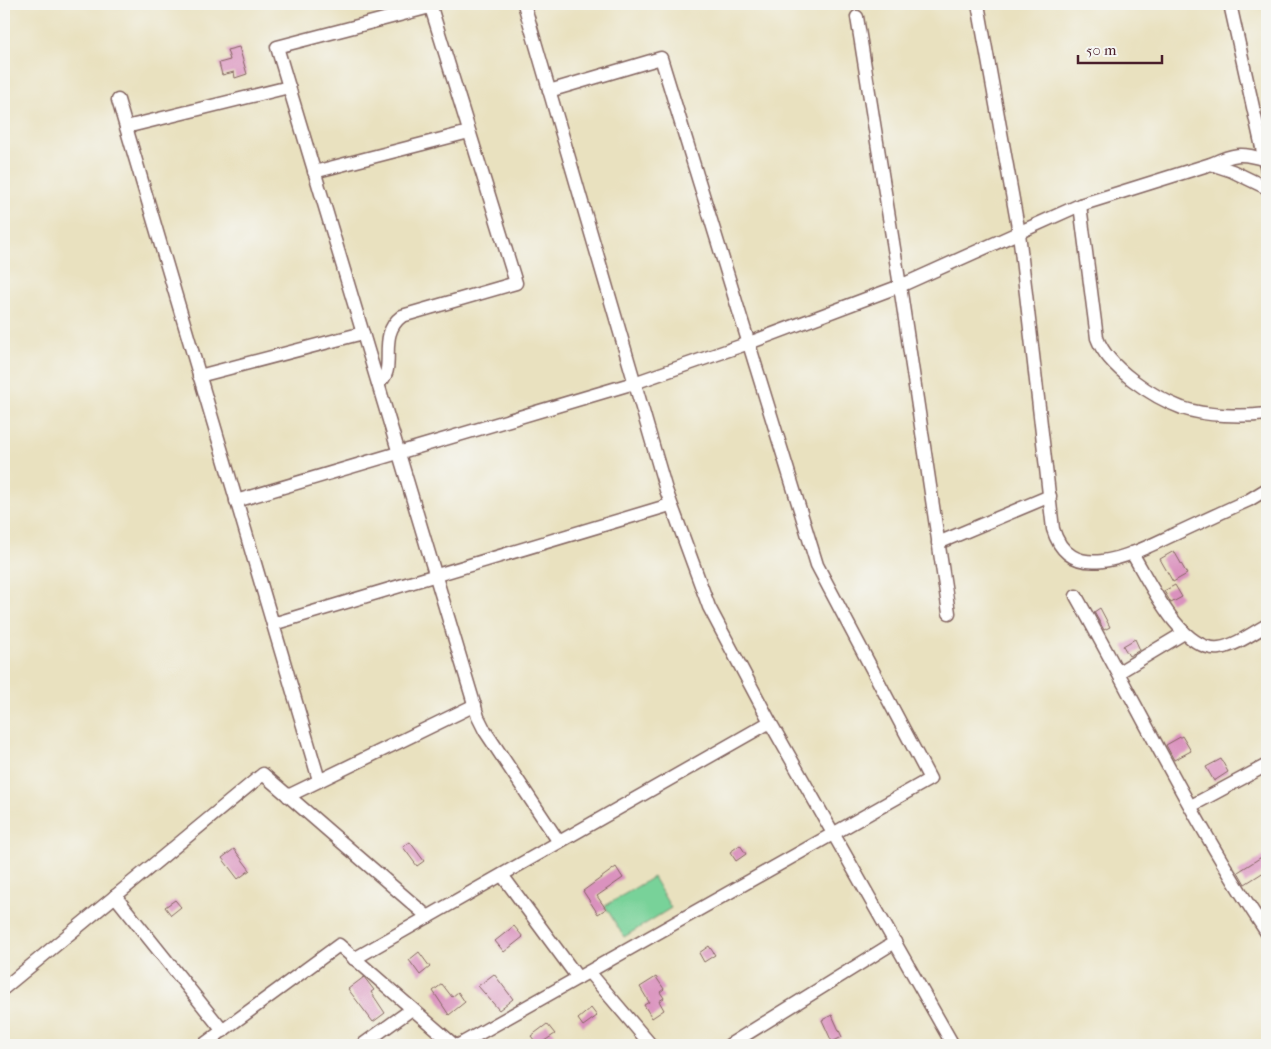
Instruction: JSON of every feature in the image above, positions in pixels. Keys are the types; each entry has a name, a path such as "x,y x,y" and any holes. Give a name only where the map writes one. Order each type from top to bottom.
{"street":[{"path":"524,4 670,505 709,607 770,722 953,1045"},
{"path":"978,4 1018,233 1053,529 1057,541 1072,556 1081,560 1114,560 1249,500 1267,489"},
{"path":"1230,4 1266,165"},
{"path":"378,383 382,381 386,372 389,330 402,316 516,283 430,5 277,47 435,575 475,705 485,730 559,842"},
{"path":"857,17 949,613"},
{"path":"459,1045 930,779 817,565 661,58 549,92"},
{"path":"126,127 289,87"},
{"path":"118,100 319,780"},
{"path":"314,172 469,132"},
{"path":"236,501 634,383 749,343 900,286 1080,206 1211,164 1231,155 1246,154 1266,165"},
{"path":"1211,164 1232,171 1267,188"},
{"path":"1080,206 1097,338 1102,351 1120,369 1157,396 1183,408 1210,413 1267,414"},
{"path":"199,376 363,333"},
{"path":"938,543 1050,496"},
{"path":"272,624 670,505"},
{"path":"1132,553 1184,633 1202,645 1219,648 1228,646 1267,625"},
{"path":"1076,596 1192,806 1263,918 1267,933"},
{"path":"1119,672 1184,633"},
{"path":"288,796 475,705"},
{"path":"354,959 770,722"},
{"path":"1192,806 1267,765"},
{"path":"4,988 262,774 428,917"},
{"path":"502,874 583,975 651,1045"},
{"path":"115,896 223,1031"},
{"path":"729,1045 895,942"},
{"path":"204,1045 339,946 454,1045"},
{"path":"362,1045 412,1009"}],"green space":[{"path":"653,877 671,908 624,937 605,906"}],"building":[{"path":"239,47 247,74 235,78 234,72 222,75 219,63 230,60 227,50"},
{"path":"1174,551 1187,574 1173,582 1160,559"},
{"path":"1175,585 1182,597 1171,603 1164,591"},
{"path":"1100,608 1110,627 1104,630 1094,612"},
{"path":"1135,639 1140,650 1129,656 1123,646"},
{"path":"1182,736 1191,751 1174,760 1166,745"},
{"path":"1221,759 1228,772 1214,781 1206,767"},
{"path":"410,842 424,861 417,866 403,847"},
{"path":"740,845 746,854 736,861 730,852"},
{"path":"234,849 250,870 238,879 222,858"},
{"path":"1263,856 1267,863 1267,870 1245,884 1238,872"},
{"path":"616,867 623,878 597,896 606,909 598,914 583,891"},
{"path":"175,900 181,907 171,915 165,907"},
{"path":"514,926 523,937 504,952 495,941"},
{"path":"709,946 715,955 704,962 699,953"},
{"path":"419,952 430,967 420,975 409,960"},
{"path":"494,974 513,999 499,1010 478,986"},
{"path":"364,977 374,990 371,992 385,1013 373,1022 348,989"},
{"path":"656,977 664,989 660,992 664,998 659,1001 664,1010 652,1018 644,1005 649,1002 640,987"},
{"path":"442,984 452,997 458,992 465,1002 449,1015 433,991"},
{"path":"591,1008 597,1016 583,1026 578,1019"},
{"path":"832,1015 842,1037 832,1042 822,1020"},
{"path":"547,1024 555,1034 538,1045 531,1036"}]}
